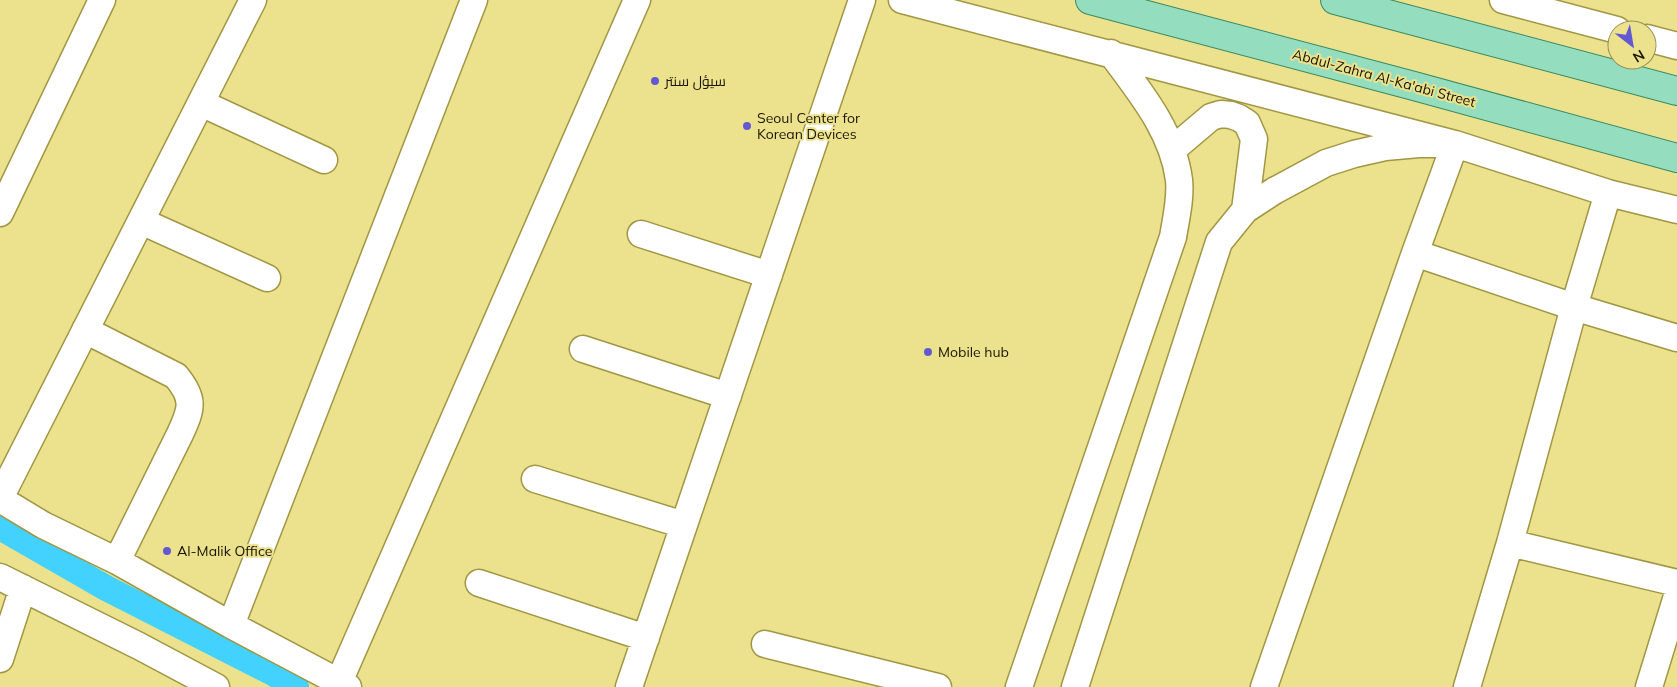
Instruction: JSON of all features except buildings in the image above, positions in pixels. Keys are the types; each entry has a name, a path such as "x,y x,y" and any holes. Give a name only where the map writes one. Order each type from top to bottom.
{"main road":[{"name":"Abdul-Zahra Al-Ka'abi Street","path":"1090,0 1677,158"},
{"path":"1335,0 1677,91"}],"street":[{"path":"0,213 102,0"},
{"path":"254,0 0,499 44,525 117,561 231,625 344,685 637,0"},
{"path":"231,625 474,0"},
{"path":"629,687 862,0"},
{"path":"902,0 1455,144 1608,193 1677,210"},
{"path":"1503,0 1607,27"},
{"path":"1657,41 1677,46"},
{"path":"1019,687 1173,237 1176,218 1179,180 1172,150 1158,120 1111,53"},
{"path":"201,103 324,160"},
{"path":"1172,150 1211,117 1231,114 1247,123 1254,139 1245,210"},
{"path":"1075,687 1219,242 1245,210 1274,191 1318,168 1354,154 1386,147 1419,144 1455,144"},
{"path":"1264,687 1415,253 1455,144"},
{"path":"1467,687 1510,543 1574,307 1608,193"},
{"path":"141,221 266,278"},
{"path":"642,234 769,275"},
{"path":"1415,253 1574,307 1677,338"},
{"path":"85,330 176,376 186,388 190,404 187,418 180,434 117,561"},
{"path":"583,349 728,396"},
{"path":"535,479 684,525"},
{"path":"1510,543 1677,583"},
{"path":"0,577 140,646 216,687"},
{"path":"479,583 646,638"},
{"path":"0,659 23,588"},
{"path":"1649,687 1677,596"},
{"path":"765,644 938,687"}],"waterway":[{"path":"0,527 106,588 273,673 296,687"}],"place":[{"name":"سيؤل سنتر","path":"655,81"},
{"name":"Seoul Center for Korean Devices","path":"747,126"},
{"name":"Mobile hub","path":"928,352"},
{"name":"Al-Malik Office","path":"167,551"}]}
